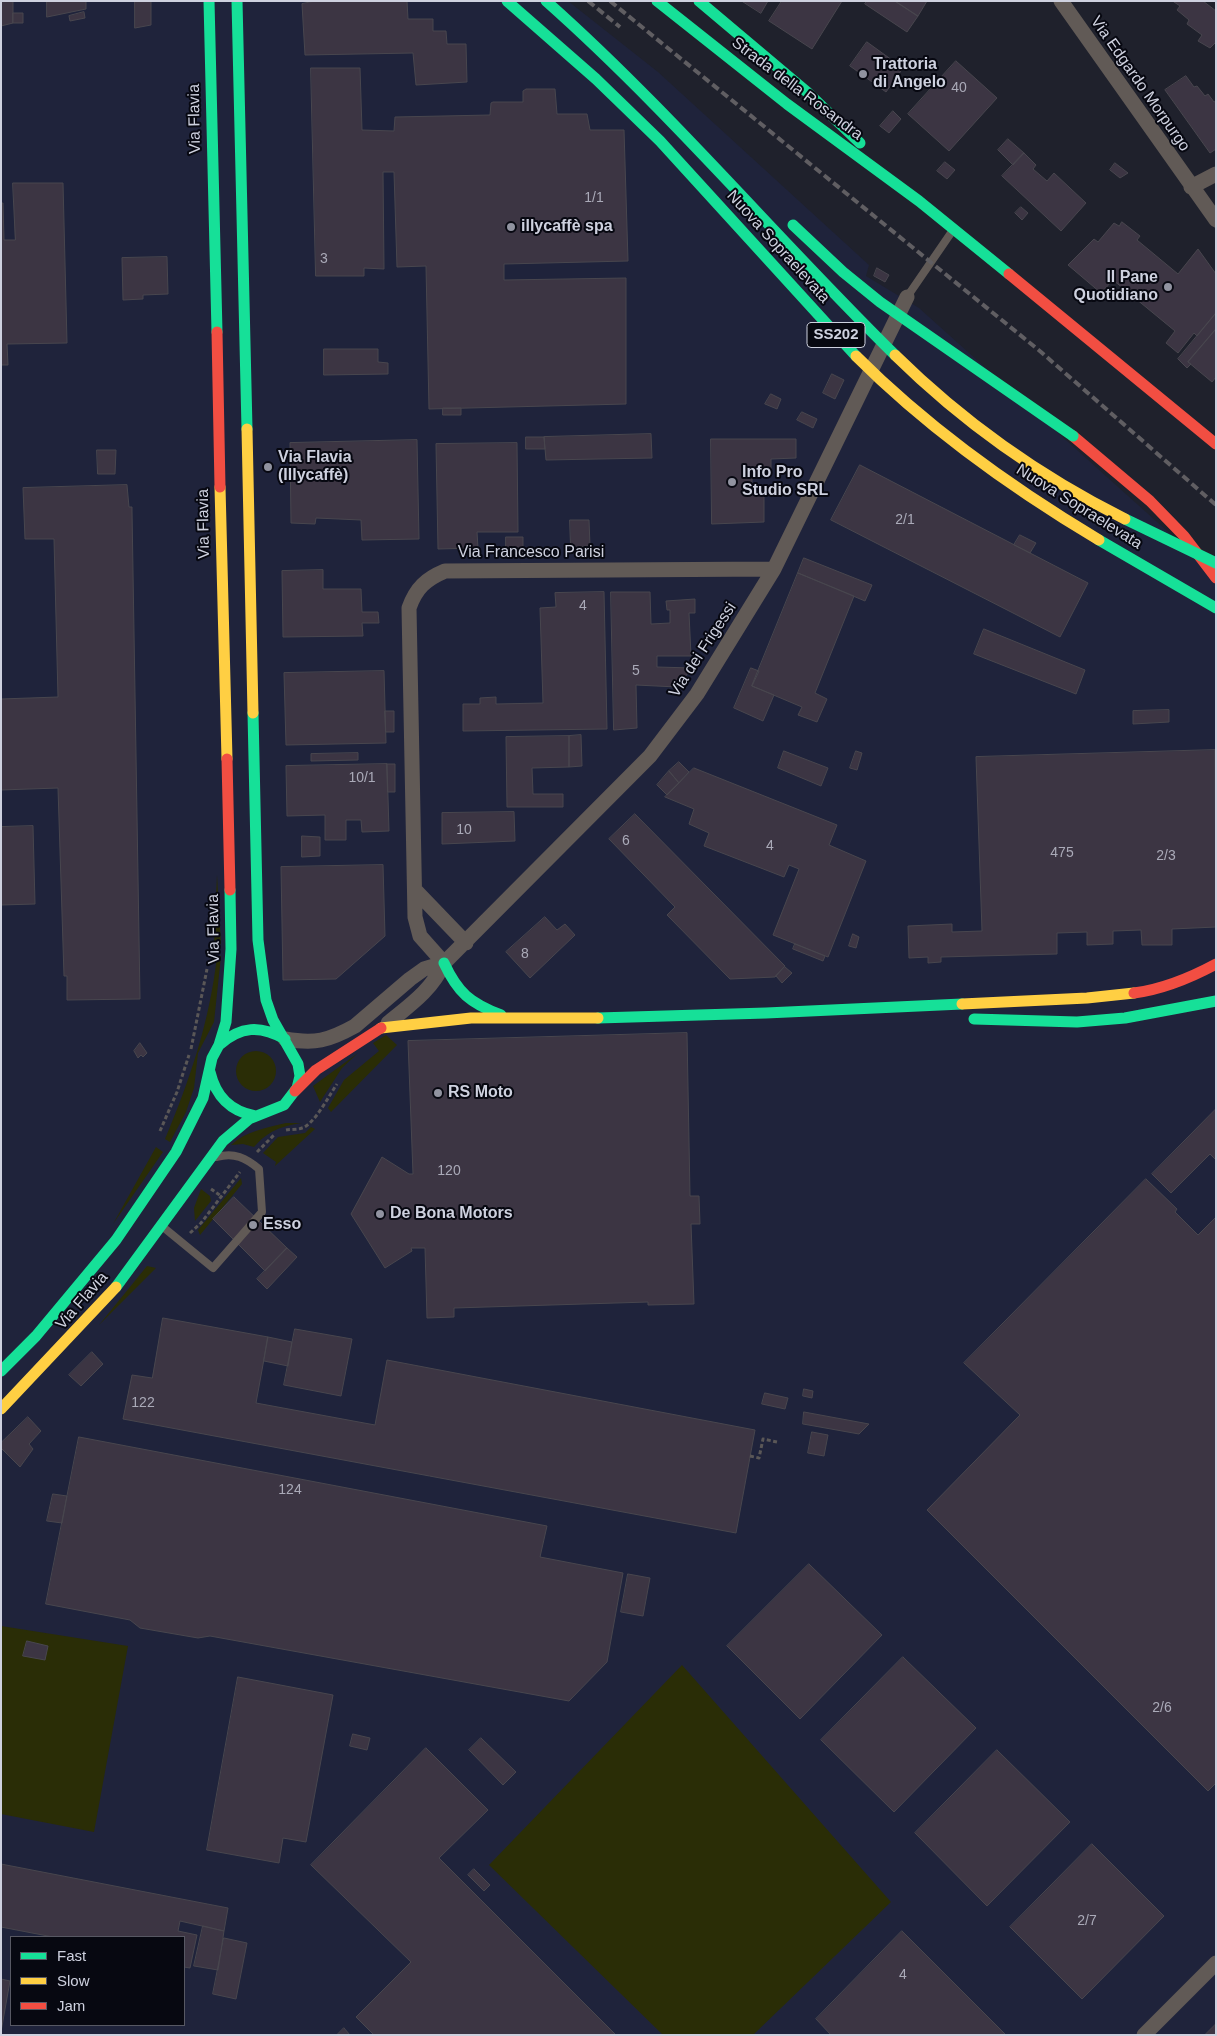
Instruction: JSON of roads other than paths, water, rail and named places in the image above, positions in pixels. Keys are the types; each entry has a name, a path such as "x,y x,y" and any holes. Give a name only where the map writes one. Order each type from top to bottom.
{"main road":[{"name":"Via Flavia","path":"1,1371 36,1336 116,1240 176,1152 203,1098 212,1058 219,1045 226,1022 231,949 209,1"},
{"path":"237,1 258,932 262,979 268,1009 275,1026 291,1046 298,1064 299,1073 294,1091"},
{"name":"Nuova Sopraelevata","path":"507,1 574,58 639,119 841,340 893,392 945,437 1043,506 1216,608"},
{"name":"Nuova Sopraelevata","path":"546,1 591,38 697,145 860,322 961,416 1001,446 1057,482 1140,528 1216,563"},
{"name":"Strada della Rosandra","path":"657,1 787,104 920,201 1216,444"},
{"name":"Strada della Rosandra","path":"699,1 807,92 920,201"},
{"path":"591,38 729,165"},
{"path":"784,216 843,272 880,302 1073,436 1150,501 1184,536 1216,578"},
{"path":"1201,431 1216,432"},
{"path":"444,963 452,980 475,1005 510,1018"},
{"path":"381,1028 437,1019 788,1013 1083,998 1138,992 1192,976 1216,964"},
{"path":"965,1019 1077,1022 1125,1018 1216,1001"},
{"path":"788,1013 926,1018"},
{"name":"Via Flavia","path":"1,1409 108,1298 208,1160 238,1126 255,1116 278,1109 316,1070 381,1028"},
{"path":"219,1045 229,1035 242,1029 270,1030 285,1039"},
{"path":"210,1072 215,1090 226,1105 234,1111 255,1116"}],"street":[{"name":"Via Edgardo Morpurgo","path":"1060,1 1216,220"},
{"path":"1191,187 1216,174"},
{"name":"Via dei Frigessi","path":"381,1028 427,991 437,980 444,963 650,756 697,694 774,569 907,297"},
{"name":"Via Francesco Parisi","path":"444,963 420,936 415,916 410,608 414,593 427,579 445,571 774,569"},
{"path":"416,891 466,943"},
{"name":"Via dei Frigessi","path":"285,1039 315,1042 327,1040 342,1033 355,1026 424,969 444,963"},
{"path":"1144,2035 1216,1962"}],"lane":[{"path":"907,297 954,229"},
{"path":"162,1225 213,1268 262,1212 259,1169 246,1159 234,1155 208,1160"}],"railway":[{"path":"588,1 620,27"},
{"path":"610,1 1041,352 1216,505"}],"place":[{"name":"Trattoria di Angelo","path":"863,74"},
{"name":"illycaffè spa","path":"511,227"},
{"name":"Il Pane Quotidiano","path":"1168,287"},
{"name":"Via Flavia (Illycaffè)","path":"268,467"},
{"name":"Info Pro Studio SRL","path":"732,482"},
{"name":"RS Moto","path":"438,1093"},
{"name":"De Bona Motors","path":"380,1214"},
{"name":"Esso","path":"253,1225"}]}
